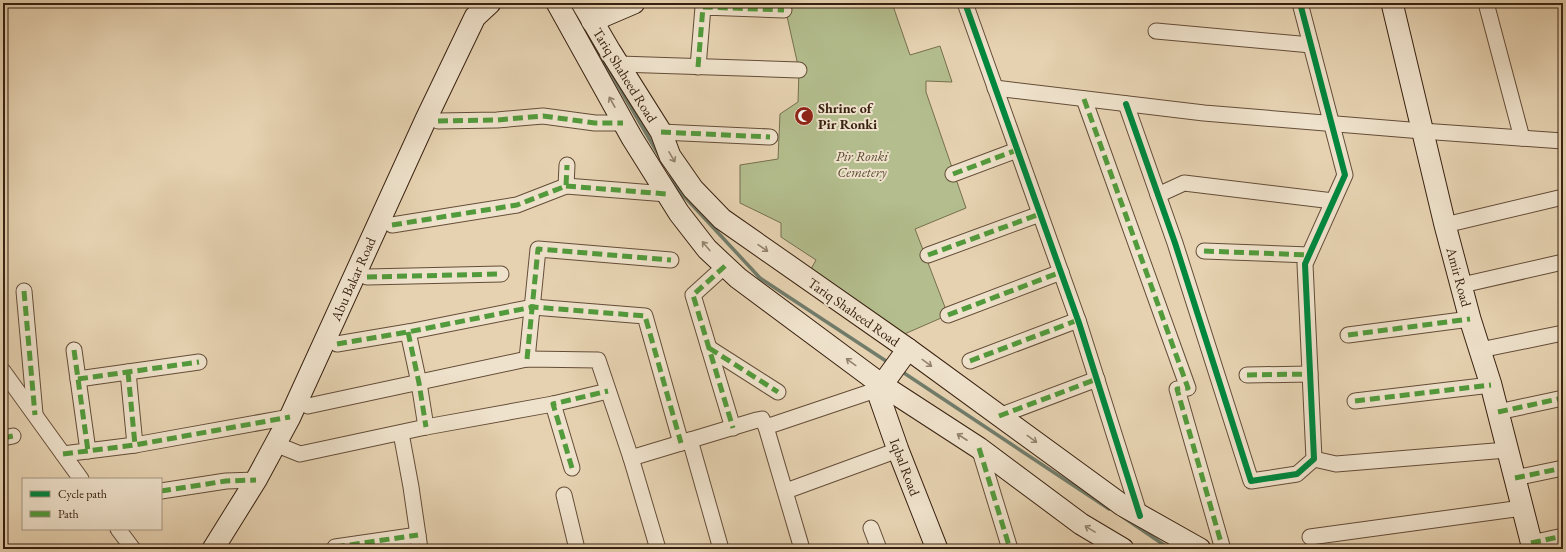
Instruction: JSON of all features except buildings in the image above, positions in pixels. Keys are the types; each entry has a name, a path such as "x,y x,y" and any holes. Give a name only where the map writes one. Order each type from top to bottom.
{"main road":[{"name":"Tariq Shaheed Road","path":"557,3 623,123 679,213 707,249 738,278 882,385 979,448 1081,524 1123,549"},
{"name":"Tariq Shaheed Road","path":"582,3 661,132 670,156 693,189 722,219 906,351 1000,416 1122,505 1200,549"},
{"path":"592,21 634,3"},
{"name":"Amir Road","path":"1392,3 1445,225 1470,319 1491,385 1532,546"},
{"name":"Abu Bakar Road","path":"213,549 256,480 308,406 484,23 488,4"},
{"name":"Abu Bakar Road","path":"226,549 280,447 290,417 449,71 475,17 488,4"},
{"path":"882,385 906,351"},
{"name":"Iqbal Road","path":"882,385 878,393 898,450 937,549"}],"street":[{"path":"965,3 1078,320 1140,516"},
{"path":"1300,3 1345,174 1305,264 1314,459"},
{"path":"1486,3 1522,138"},
{"path":"698,67 702,7 784,10"},
{"path":"1156,31 1311,45"},
{"path":"618,64 799,70"},
{"path":"995,88 1204,113 1422,132 1563,141"},
{"path":"1084,99 1188,388 1177,389 1222,546 1220,549"},
{"path":"1126,104 1175,243 1251,481 1297,474 1314,459"},
{"path":"438,121 497,120 543,116 587,122 623,123"},
{"path":"661,132 770,137"},
{"path":"953,174 1017,150"},
{"path":"566,186 567,165"},
{"path":"1158,195 1184,183 1333,201"},
{"path":"392,225 518,205 566,186 667,194"},
{"path":"1445,225 1563,197"},
{"path":"928,255 1040,214"},
{"path":"527,359 538,249 671,260"},
{"path":"1204,251 1309,255"},
{"path":"1462,285 1563,262"},
{"path":"725,266 693,295 733,428"},
{"path":"948,315 1061,272"},
{"path":"367,277 501,274"},
{"path":"24,291 35,415"},
{"path":"336,344 408,332 533,307 645,316 721,549"},
{"path":"1348,336 1470,319"},
{"path":"970,361 1078,320"},
{"path":"408,332 419,383 426,427"},
{"path":"1480,350 1563,333"},
{"path":"709,348 778,392"},
{"path":"74,350 88,451"},
{"path":"308,406 527,359 598,360 631,458 658,549"},
{"path":"78,379 199,362"},
{"path":"3,371 80,478"},
{"path":"128,372 136,445"},
{"path":"1247,375 1310,374"},
{"path":"1000,416 1097,379"},
{"path":"766,427 882,385"},
{"path":"1355,401 1491,385"},
{"path":"280,447 300,454 426,427 553,404 608,391"},
{"path":"1498,412 1563,398"},
{"path":"553,404 572,468"},
{"path":"63,454 136,445 290,417"},
{"path":"631,458 762,419 766,427 786,491 802,549"},
{"path":"335,549 419,542 401,433"},
{"path":"979,448 1010,549"},
{"path":"786,491 898,450"},
{"path":"1314,459 1336,464 1507,450"},
{"path":"1515,478 1563,468"},
{"path":"162,491 226,481 256,480"},
{"path":"564,495 577,549"},
{"path":"1310,537 1522,508"},
{"path":"871,528 879,549"},
{"path":"119,530 133,549"},
{"path":"1532,546 1563,536"}],"green space":[{"name":"Pir Ronki Cemetery","path":"784,3 892,3 910,55 940,46 952,82 926,81 926,92 966,208 915,229 948,315 893,339 806,278 816,260 781,237 781,223 740,203 740,165 778,159 780,114 798,102 799,70"}],"waterway":[{"path":"570,3 660,157"},
{"path":"671,175 682,194 760,278 889,363"},
{"path":"901,371 1109,509"},
{"path":"1120,515 1170,549"}],"marked path":[{"path":"698,67 703,7 784,10"},
{"path":"1084,99 1188,388 1177,389 1222,546 1220,549"},
{"path":"438,121 497,120 543,116 595,123 623,123"},
{"path":"661,132 770,137"},
{"path":"953,174 1017,150"},
{"path":"392,225 517,205 566,186 567,165"},
{"path":"566,186 667,194"},
{"path":"928,255 1040,214"},
{"path":"527,359 538,249 671,260"},
{"path":"1204,251 1309,255"},
{"path":"725,266 693,295 733,428"},
{"path":"948,315 1061,272"},
{"path":"367,277 501,274"},
{"path":"24,291 35,415"},
{"path":"337,344 408,332 533,307 645,316 681,443"},
{"path":"1348,335 1470,319"},
{"path":"970,361 1078,320"},
{"path":"408,332 419,383 426,427"},
{"path":"709,348 778,392"},
{"path":"74,350 88,451"},
{"path":"78,379 199,362"},
{"path":"128,372 135,445"},
{"path":"1247,375 1310,374"},
{"path":"999,416 1097,379"},
{"path":"1355,401 1491,385"},
{"path":"572,468 553,404 608,391"},
{"path":"1498,412 1563,398"},
{"path":"63,454 135,445 290,417"},
{"path":"3,438 13,436"},
{"path":"979,448 1010,549"},
{"path":"1515,478 1563,468"},
{"path":"162,491 226,481 256,480"},
{"path":"335,547 418,535"},
{"path":"1531,543 1563,536"}],"cycle path":[{"path":"965,3 1079,323 1140,516"},
{"path":"1126,104 1175,243 1251,481 1297,474 1314,459 1305,264 1345,175 1300,3"}],"place":[{"name":"Shrine of Pir Ronki","path":"804,116"}]}
